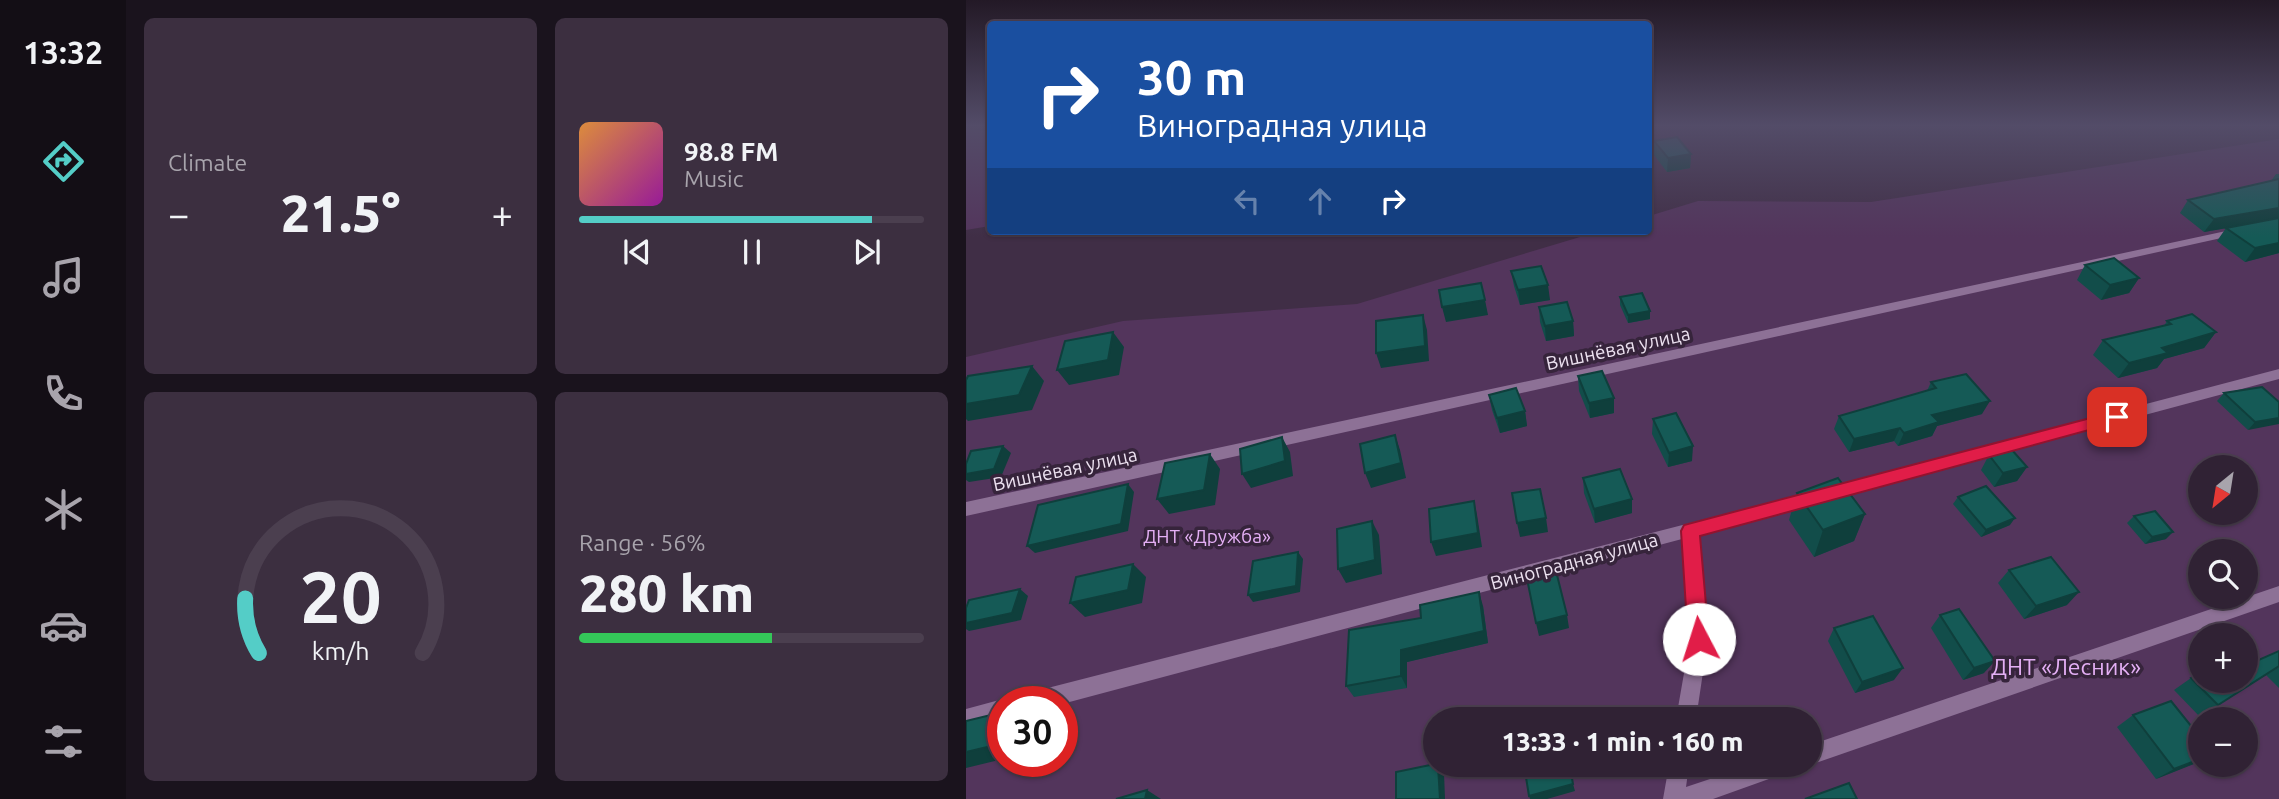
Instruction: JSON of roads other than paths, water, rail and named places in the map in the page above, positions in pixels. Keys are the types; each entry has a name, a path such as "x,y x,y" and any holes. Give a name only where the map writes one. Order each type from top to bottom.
{"street":[{"name":"Вишнёвая улица","path":"966,509 2254,228"},
{"name":"Виноградная улица","path":"1078,690 2279,374"},
{"path":"1688,707 1699,639 1690,531"},
{"path":"1822,751 2279,594"},
{"path":"966,719 987,713"},
{"path":"1674,799 1677,777"},
{"path":"1682,799 1747,777"}],"park label":[{"name":"ДНТ «Дружба»","path":"1207,536"},
{"name":"ДНТ «Лесник»","path":"2066,667"}]}
